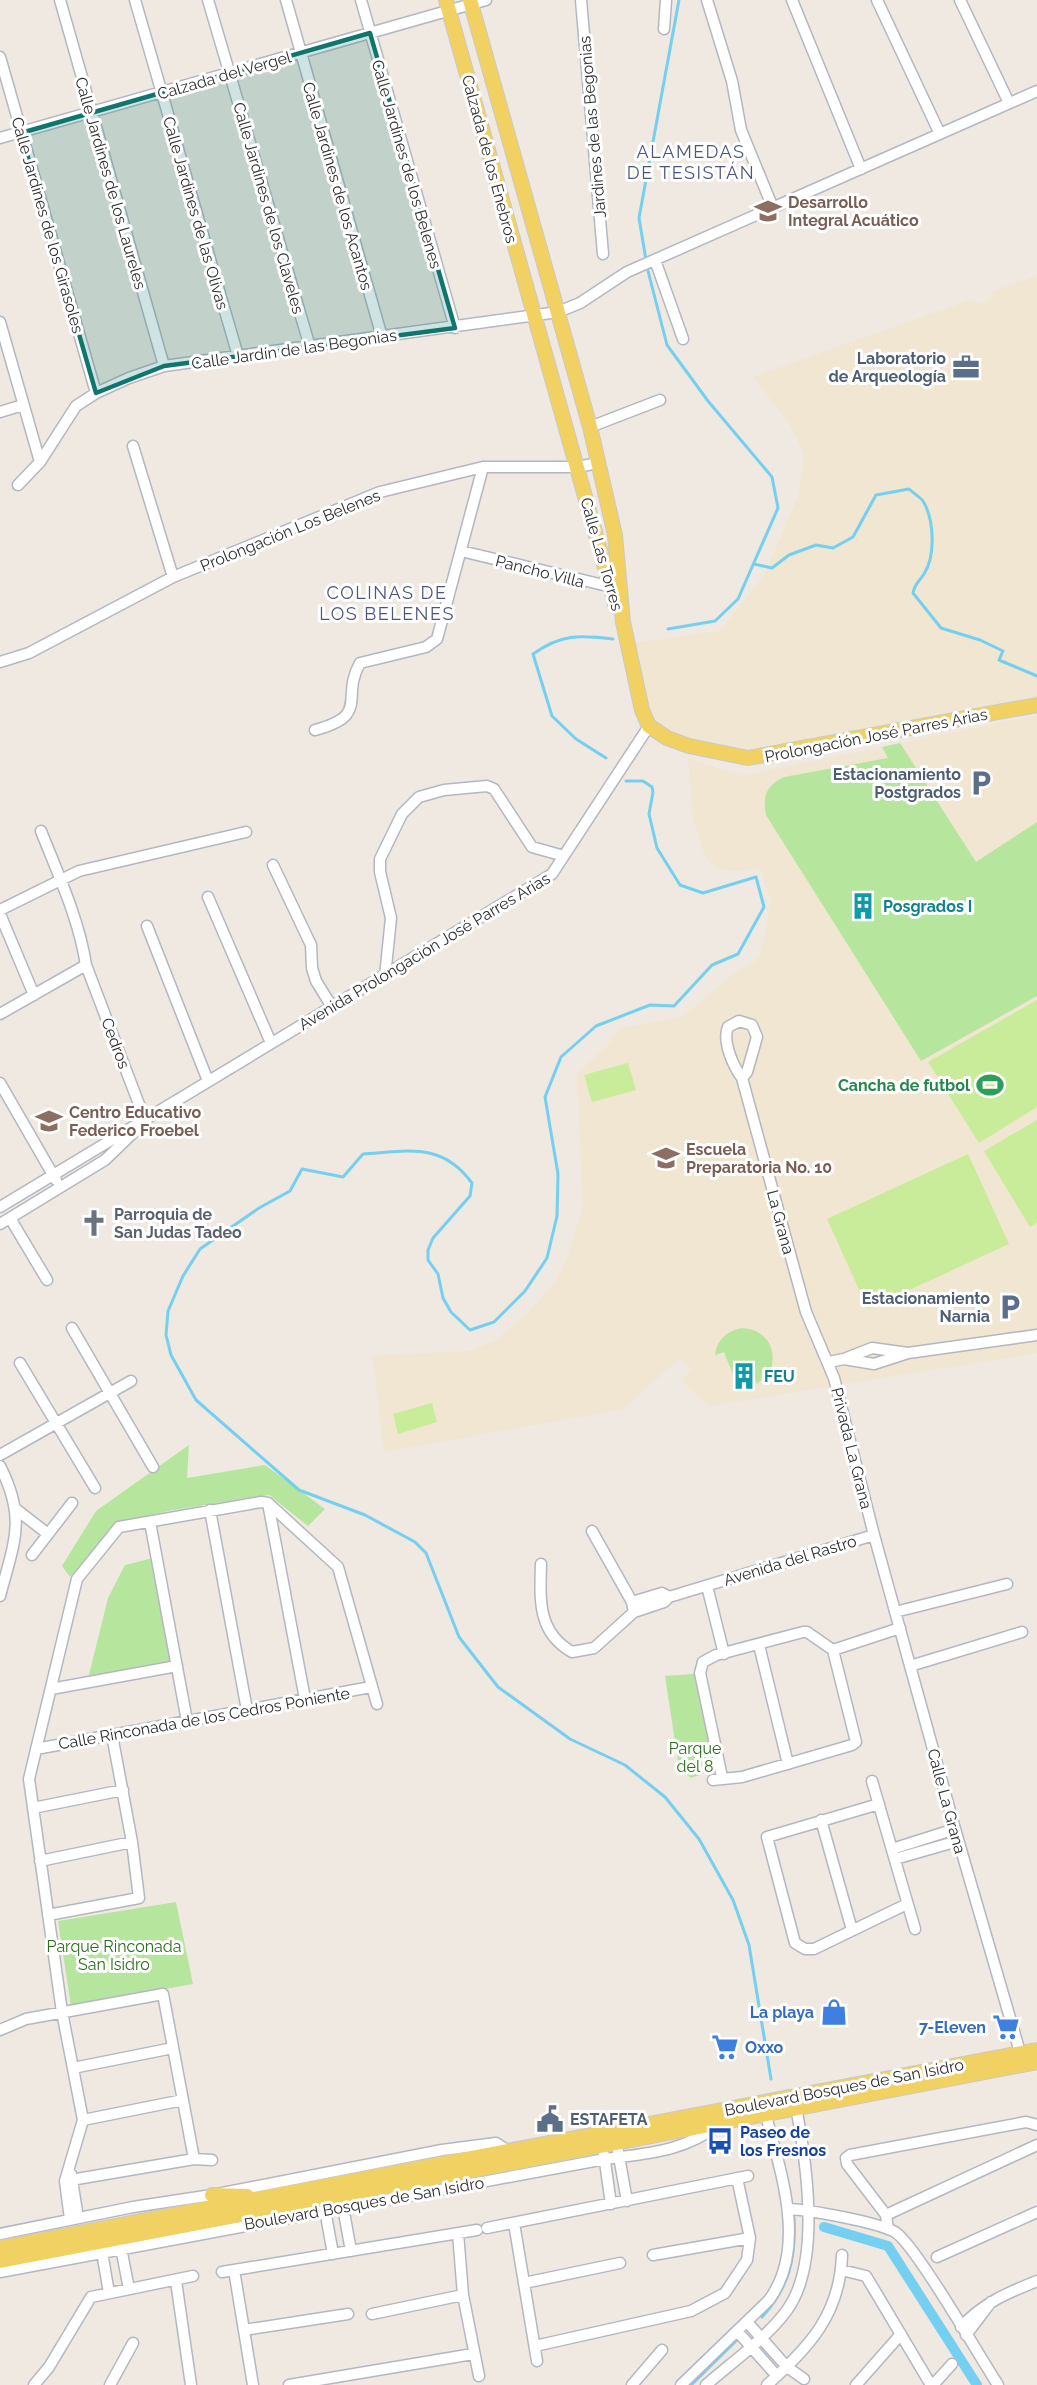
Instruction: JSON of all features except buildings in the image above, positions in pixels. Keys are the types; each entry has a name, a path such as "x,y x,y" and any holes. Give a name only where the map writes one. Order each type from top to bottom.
{"main road":[{"name":"Calzada de los Enebros","path":"471,2 558,312"},
{"name":"Calzada de los Enebros","path":"447,5 534,317"},
{"name":"Calle Las Torres","path":"558,312 590,428 615,535 614,588"},
{"name":"Calle Las Torres","path":"534,317 614,588 642,710 649,726"},
{"name":"Prolongación José Parres Arias","path":"649,726 667,738 688,746 748,758 1037,705"},
{"name":"Boulevard Bosques de San Isidro","path":"0,2238 270,2197 510,2152 609,2145 764,2108 1027,2060 1037,2050"},
{"name":"Boulevard Bosques de San Isidro","path":"0,2261 609,2145 723,2122 764,2108"},
{"path":"212,2194 270,2197"}],"street":[{"name":"Calle Jardines de los Laureles","path":"60,0 164,366"},
{"name":"Calle Jardines de las Olivas","path":"135,0 237,356"},
{"name":"Calle Jardines de los Claveles","path":"208,0 310,347"},
{"name":"Calle Jardines de los Acantos","path":"286,0 382,337"},
{"name":"Calle Jardines de los Belenes","path":"361,0 454,328"},
{"name":"Calzada del Vergel","path":"0,138 370,33 447,5 486,0"},
{"name":"Jardines de las Begonias","path":"581,0 603,254"},
{"path":"664,29 666,0"},
{"path":"707,0 732,81 741,130 773,208"},
{"path":"792,0 861,169"},
{"path":"877,0 940,134"},
{"path":"960,0 1009,103"},
{"name":"Calle Jardines de los Girasoles","path":"0,57 96,393"},
{"name":"Calle Jardín de las Begonias","path":"18,484 40,462 76,406 96,393 129,378 164,366 558,312 580,303 635,268 1037,91"},
{"path":"653,260 683,339"},
{"path":"0,322 40,462"},
{"path":"590,428 660,400"},
{"path":"0,412 23,405"},
{"path":"133,446 173,577"},
{"name":"Prolongación Los Belenes","path":"0,662 29,653 173,577 380,492 483,467 577,467 598,463"},
{"path":"315,730 336,724 348,712 360,663 426,647 437,639 483,467"},
{"name":"Pancho Villa","path":"461,551 614,588"},
{"name":"Avenida Prolongación José Parres Arias","path":"0,1207 552,874 649,726"},
{"path":"385,976 391,918 380,872 380,859 402,814 419,797 444,790 487,786 494,789 532,847 564,856"},
{"name":"Cedros","path":"41,831 83,945 86,965 145,1120"},
{"path":"34,995 0,912 60,879 80,871 246,832"},
{"path":"273,864 311,945 312,968 316,981 332,1007"},
{"path":"208,897 271,1043"},
{"path":"147,926 208,1081"},
{"path":"0,1014 86,965"},
{"name":"La Grana","path":"742,1078 747,1072 757,1037 752,1025 739,1021 728,1027 726,1037 736,1071 742,1078 806,1312 814,1335 829,1362"},
{"path":"0,1083 60,1188"},
{"name":"Avenida Prolongación José Parres Arias","path":"0,1224 105,1160 145,1120"},
{"path":"10,1218 47,1280"},
{"path":"72,1328 153,1467"},
{"path":"829,1362 872,1348 908,1353 1037,1335"},
{"name":"Privada La Grana","path":"829,1362 874,1535"},
{"path":"20,1363 95,1488"},
{"path":"0,1455 130,1381"},
{"path":"0,1466 11,1489 17,1510 17,1529 4,1564 0,1596"},
{"path":"32,1555 72,1503"},
{"path":"264,1503 305,1699"},
{"path":"74,2219 68,2181 69,2168 83,2120 62,2012 29,1779 77,1579 120,1527 210,1510 264,1503 338,1567 377,1704"},
{"path":"17,1510 48,1534"},
{"path":"210,1510 247,1710"},
{"path":"150,1522 188,1721"},
{"path":"541,1564 540,1607 554,1638 572,1652 594,1648 633,1606 592,1531"},
{"name":"Avenida del Rastro","path":"633,1606 664,1602 669,1597 874,1535"},
{"name":"Calle La Grana","path":"874,1535 958,1840 1027,2060"},
{"path":"896,1612 1007,1584"},
{"path":"707,1586 724,1654"},
{"path":"833,1650 900,1628"},
{"path":"807,1632 833,1650 856,1742 742,1777 718,1779 700,1673 704,1662 759,1645 807,1632"},
{"path":"910,1666 1022,1632"},
{"path":"759,1645 788,1764"},
{"path":"51,1689 177,1666"},
{"name":"Calle Rinconada de los Cedros Poniente","path":"36,1749 371,1687"},
{"path":"48,1915 139,1898 132,1842 112,1735"},
{"path":"872,1781 915,1929"},
{"path":"33,1808 123,1790"},
{"path":"879,1804 767,1837 795,1943 805,1949 814,1949 908,1904"},
{"path":"821,1820 852,1930"},
{"path":"893,1854 955,1829"},
{"path":"893,1854 958,1840"},
{"path":"40,1861 132,1842"},
{"path":"0,2030 26,2019 163,1994 194,2159"},
{"path":"73,2068 173,2049"},
{"path":"83,2120 183,2100"},
{"path":"706,2385 787,2310 797,2293 808,2250 807,2210 795,2102"},
{"path":"681,2385 774,2294 785,2270 789,2251 788,2209 764,2108"},
{"path":"888,2229 886,2215 848,2164 846,2158 850,2155 1026,2122 1037,2125"},
{"name":"Boulevard Bosques de San Isidro","path":"0,2238 74,2219 442,2150 496,2143 510,2152"},
{"path":"609,2145 627,2200"},
{"path":"609,2145 611,2204"},
{"name":"Boulevard Bosques de San Isidro","path":"0,2272 343,2207 609,2145"},
{"path":"886,2215 1036,2146"},
{"path":"68,2181 194,2159 212,2160"},
{"path":"222,2272 482,2229 742,2177 750,2238 747,2260 724,2293 706,2304 650,2321 535,2346"},
{"path":"343,2207 351,2251"},
{"path":"788,2209 807,2210 888,2229 904,2240 998,2385"},
{"path":"325,2210 333,2254"},
{"path":"937,2257 1037,2212"},
{"path":"514,2223 537,2361"},
{"path":"458,2233 463,2295 479,2376"},
{"path":"653,2255 750,2238"},
{"path":"121,2248 129,2289"},
{"path":"102,2252 109,2293"},
{"path":"767,2385 811,2342 826,2319 838,2292 842,2255"},
{"path":"524,2283 620,2263"},
{"path":"234,2270 253,2385"},
{"path":"841,2270 866,2276 932,2385 952,2364"},
{"path":"34,2385 49,2367 90,2296 193,2276"},
{"path":"963,2331 977,2309 1037,2280"},
{"path":"176,2281 191,2385"},
{"path":"372,2314 463,2295"},
{"path":"244,2331 348,2314"},
{"path":"747,2322 787,2367 804,2379"},
{"path":"737,2331 777,2376"},
{"path":"856,2385 901,2334"},
{"path":"110,2385 133,2343"},
{"path":"632,2385 662,2350"},
{"path":"289,2385 473,2354"}],"highlighted area":[{"path":"370,33 455,328 164,366 96,393 21,133"}],"shaded area":[{"path":"1037,276 1037,699 749,754 661,733 651,717 634,643 720,631 765,574 799,494 804,454 788,421 753,377 970,300 981,304 989,301 993,291"},
{"path":"1037,715 1037,1353 709,1406 682,1381 692,1369 680,1358 623,1409 384,1452 373,1356 470,1351 494,1341 527,1314 556,1281 568,1257 583,1206 577,1074 606,1047 621,1028 682,1017 738,970 755,962 761,953 771,902 760,868 736,871 717,868 705,857 693,817 688,759 742,776"}],"green space":[{"path":"900,743 976,862 1037,822 1037,996 921,1061 766,815 765,808 767,792 773,784 784,777 888,758 882,747"},
{"name":"Cancha de futbol","path":"1037,1000 1037,1107 979,1143 928,1062"},
{"path":"628,1063 636,1090 592,1102 584,1075"},
{"path":"1037,1120 1037,1222 1030,1227 984,1151"},
{"path":"968,1154 1009,1244 868,1309 827,1219"},
{"path":"742,1328 758,1332 771,1347 771,1370 757,1384 752,1374 747,1375 746,1372 734,1377 724,1352 715,1355 720,1340 732,1331"},
{"path":"432,1403 437,1422 398,1434 393,1414"},
{"path":"189,1445 187,1478 265,1465 325,1509 308,1526 269,1495 168,1511 117,1524 70,1577 62,1566 96,1511"},
{"path":"157,1557 177,1666 87,1683 108,1598 125,1565"},
{"name":"Parque del 8","path":"694,1674 715,1770 691,1778 679,1768 665,1676"},
{"name":"Parque Rinconada San Isidro","path":"176,1902 193,1984 71,2006 58,1921"}],"waterway":[{"path":"646,260 639,218 679,0"},
{"path":"647,267 667,345 708,401 772,477 778,508 738,599 715,621 668,629"},
{"path":"754,564 772,568 789,555 816,545 833,548 853,537 876,495 909,489 922,500 927,509 932,537 928,566 913,593 941,628 980,640 1003,651 999,660 1037,676"},
{"path":"606,758 576,739 552,716 533,654 562,639 580,637 613,639"},
{"path":"626,781 643,781 652,787 649,814 657,848 680,885 703,893 756,877 764,907 738,954 712,965 674,1006 650,1005 596,1026 561,1057 545,1097 558,1174 557,1216 547,1258 525,1291 494,1322 470,1330 451,1312 443,1298 438,1274 428,1260 428,1250 433,1238 470,1196 472,1183 461,1170 436,1155 410,1151 363,1154 343,1177 302,1169 290,1191 259,1208 200,1249 183,1276 168,1311 166,1335 171,1355 196,1400 299,1490 365,1515 415,1542 426,1553 459,1637 498,1687 570,1739 625,1765 665,1797 699,1839 733,1900 749,1945 771,2079"},
{"path":"762,2317 779,2295 789,2272 794,2246 794,2218"},
{"path":"824,2227 888,2246 977,2385"},
{"path":"691,2385 739,2338"}],"place":[{"name":"Desarrollo Integral Acuático","path":"768,211"},
{"name":"Laboratorio de Arqueología","path":"966,367"},
{"name":"Estacionamiento Postgrados","path":"981,783"},
{"name":"Posgrados I","path":"863,906"},
{"name":"Cancha de futbol","path":"990,1085"},
{"name":"Centro Educativo Federico Froebel","path":"49,1121"},
{"name":"Escuela Preparatoria No. 10","path":"666,1158"},
{"name":"Parroquia de San Judas Tadeo","path":"94,1223"},
{"name":"Estacionamiento Narnia","path":"1010,1307"},
{"name":"FEU","path":"744,1376"},
{"name":"La playa","path":"834,2012"},
{"name":"7-Eleven","path":"1006,2027"},
{"name":"Oxxo","path":"725,2047"},
{"name":"ESTAFETA","path":"550,2119"},
{"name":"Paseo de los Fresnos","path":"720,2141"}],"district":[{"name":"ALAMEDAS DE TESISTÁN","path":"691,162"},
{"name":"COLINAS DE LOS BELENES","path":"387,603"}]}
